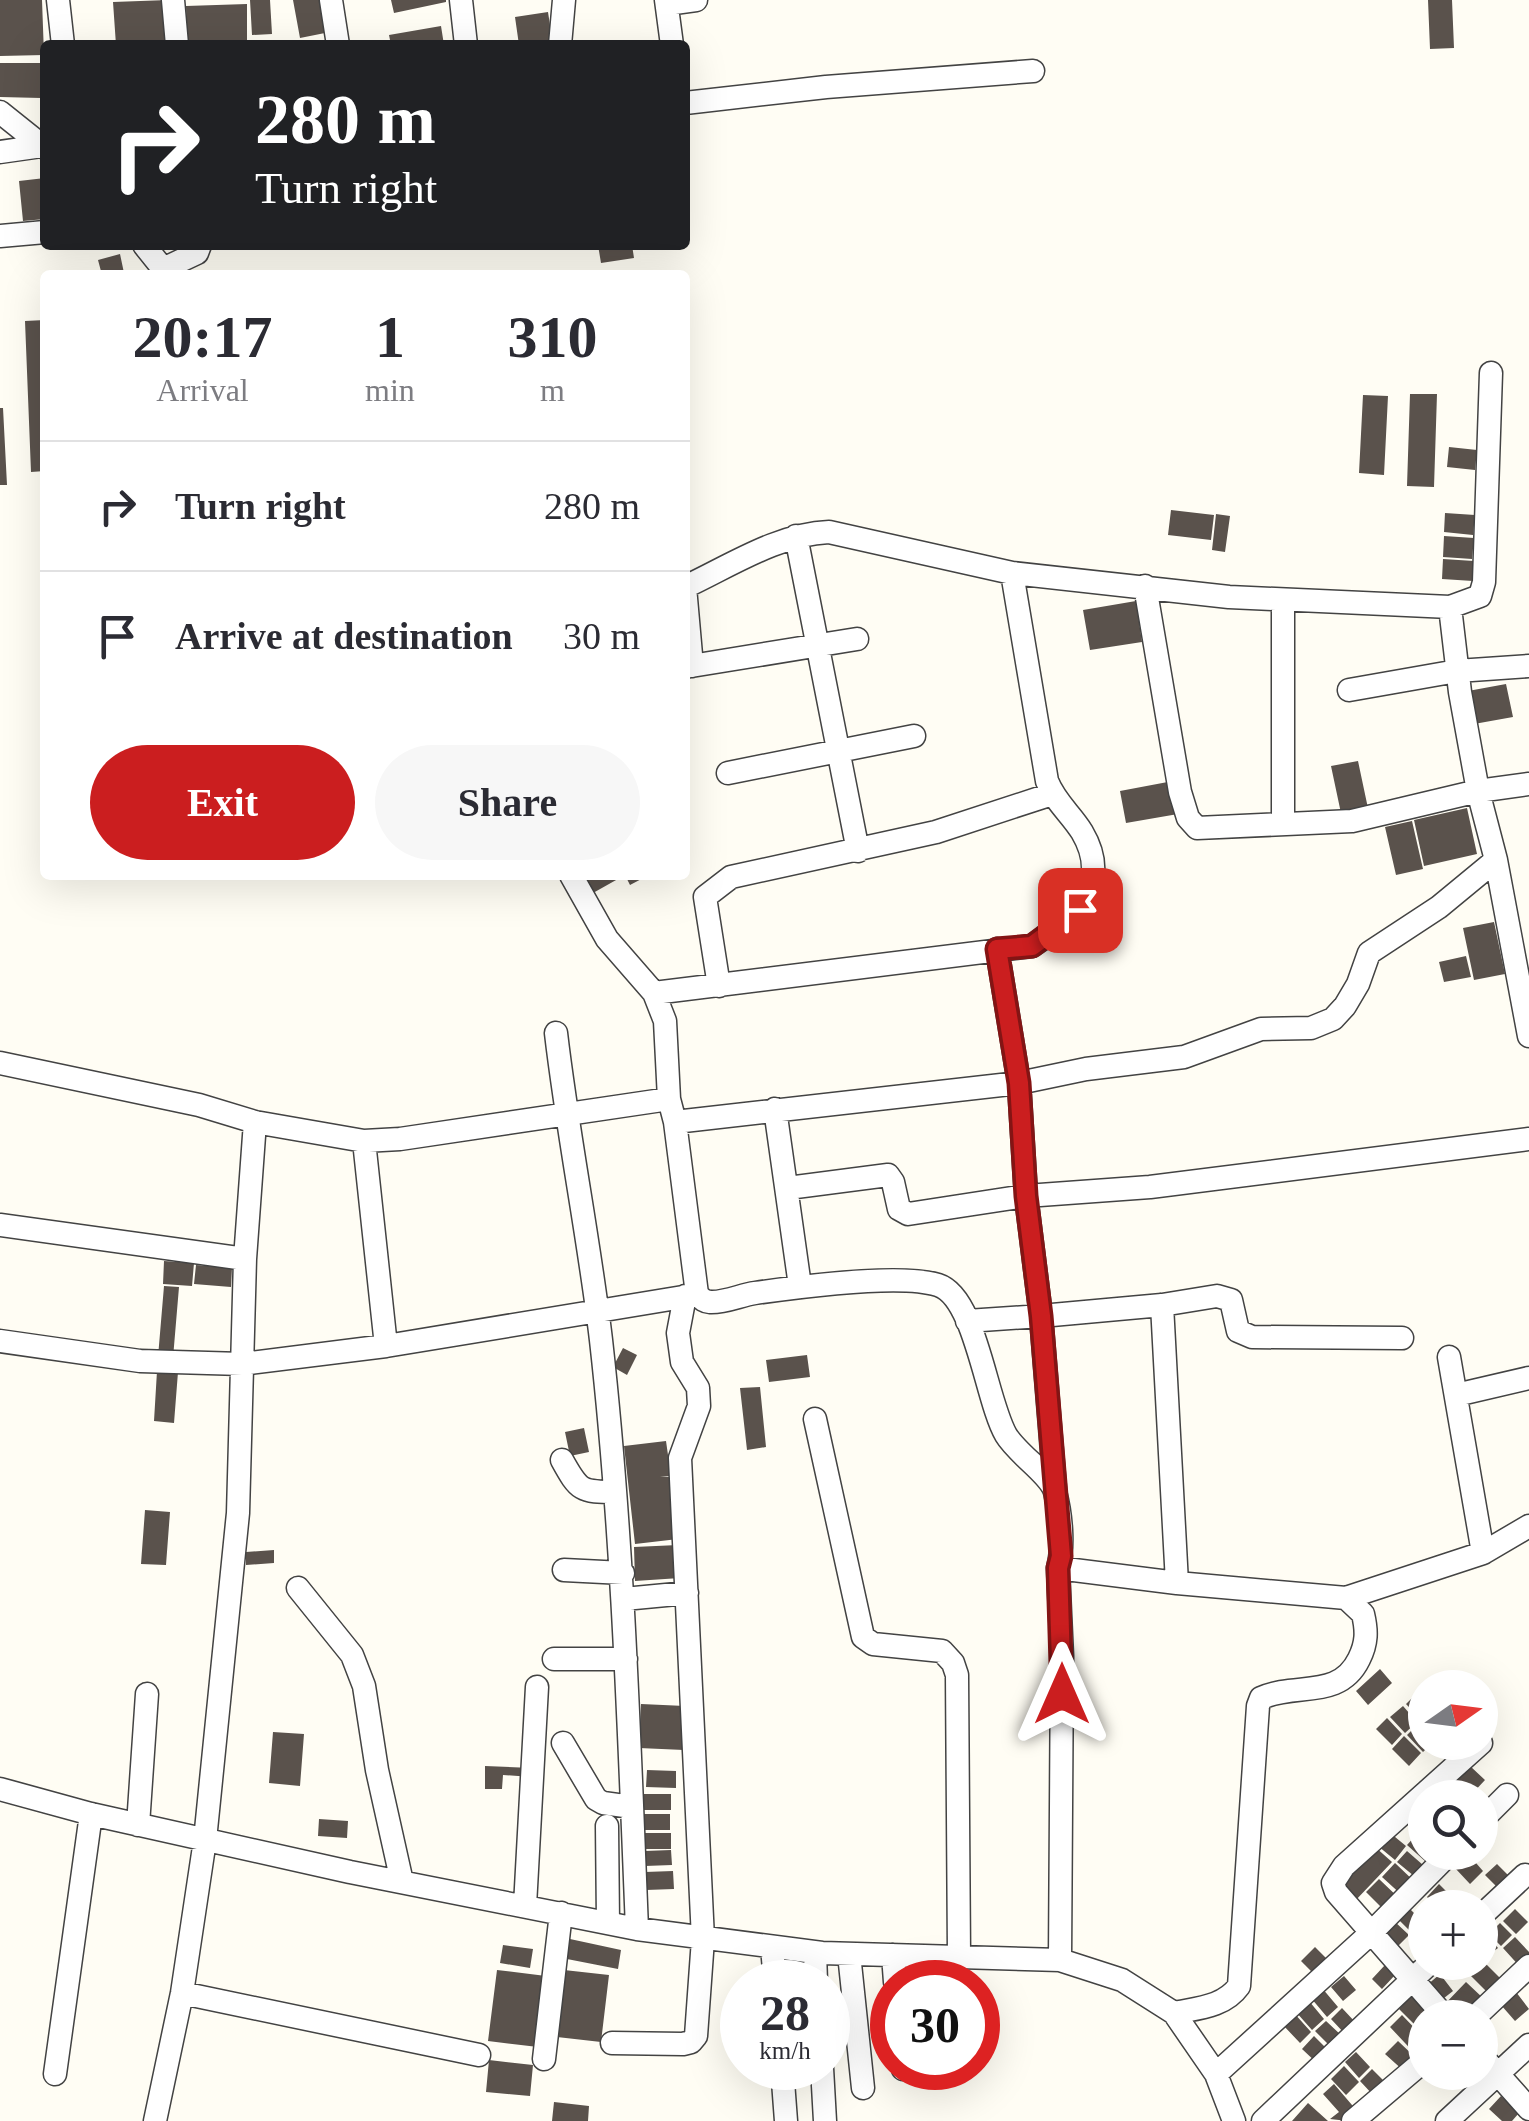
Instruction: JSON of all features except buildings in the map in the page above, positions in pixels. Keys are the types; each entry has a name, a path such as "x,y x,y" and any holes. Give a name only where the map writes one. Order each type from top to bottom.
{"street":[{"path":"58,0 62,40"},
{"path":"173,0 177,40"},
{"path":"331,0 337,40"},
{"path":"461,0 465,40"},
{"path":"560,40 564,0"},
{"path":"671,40 666,2 696,0"},
{"path":"690,103 1033,71"},
{"path":"0,112 40,144"},
{"path":"0,152 40,147"},
{"path":"0,236 40,232"},
{"path":"148,250 163,270"},
{"path":"168,270 198,250"},
{"path":"690,585 796,536 829,532 1012,573 1284,600 1450,607 1472,601 1483,590 1492,373"},
{"path":"796,536 858,851"},
{"path":"654,993 1032,946 1080,910 1092,871 1085,836 1052,794 1012,573"},
{"path":"1144,586 1180,792 1188,818 1197,828 1352,821 1478,791 1529,784"},
{"path":"1283,822 1284,600"},
{"path":"1450,607 1478,791 1496,860 1529,1036"},
{"path":"690,666 857,639"},
{"path":"1349,690 1458,672 1529,666"},
{"path":"728,772 914,736"},
{"path":"719,986 705,897 731,877 936,832 1052,794"},
{"path":"0,1063 200,1105 255,1122 364,1141 566,1116 775,1110 1019,1083 1086,1069 1184,1057 1261,1029 1310,1028 1332,1020 1346,1006 1358,984 1368,953 1454,896 1496,860"},
{"path":"575,880 607,939 654,993 664,1021 691,1295 678,1333 682,1362 698,1388 699,1406 680,1458 703,1939 696,2036 692,2042 612,2043"},
{"path":"997,949 1019,1083 1026,1196 1041,1316 1061,1556 1060,1960"},
{"path":"556,1033 597,1310 616,1492 623,1572 637,1930"},
{"path":"775,1110 800,1286"},
{"path":"155,2121 182,1992 205,1840 238,1513 245,1258 255,1122"},
{"path":"788,1188 888,1175 894,1182 900,1209 908,1214 1026,1196 1150,1187 1529,1139"},
{"path":"364,1141 386,1346"},
{"path":"0,1225 245,1258"},
{"path":"0,1341 140,1361 242,1364 386,1346 691,1295 711,1302 800,1286 913,1281 940,1285 955,1294 1004,1430 1023,1458 1047,1477 1055,1489"},
{"path":"967,1321 1225,1297 1234,1307 1238,1332 1252,1337 1402,1338"},
{"path":"1162,1305 1176,1583"},
{"path":"1449,1357 1483,1553"},
{"path":"1456,1395 1529,1378"},
{"path":"815,1419 863,1637 873,1644 942,1651 953,1663 957,1676 959,1956"},
{"path":"562,1460 575,1484 585,1492 616,1492"},
{"path":"1058,1568 1346,1598 1483,1553 1529,1526"},
{"path":"564,1570 623,1572"},
{"path":"298,1588 352,1655 364,1686 377,1770 402,1882"},
{"path":"624,1599 688,1593"},
{"path":"1174,2014 1230,1998 1238,1986 1258,1706 1261,1698 1274,1692 1323,1686 1351,1676 1366,1646 1366,1629 1363,1614 1346,1598"},
{"path":"554,1659 626,1659"},
{"path":"525,1906 538,1688"},
{"path":"138,1825 147,1694"},
{"path":"563,1743 596,1799 632,1807"},
{"path":"1408,1975 1336,1892 1333,1883 1336,1875 1462,1760"},
{"path":"0,1789 205,1840 637,1930 814,1952 1060,1960 1122,1980 1174,2014 1216,2074 1234,2121"},
{"path":"1498,1803 1507,1794"},
{"path":"55,2074 91,1814"},
{"path":"607,1826 608,1923"},
{"path":"1216,2074 1371,1933 1432,1870"},
{"path":"1498,1901 1525,1876"},
{"path":"544,2059 561,1913"},
{"path":"772,1947 773,1960"},
{"path":"814,1952 815,1960"},
{"path":"849,1954 863,2088"},
{"path":"892,1955 893,1960"},
{"path":"1493,2000 1529,1966"},
{"path":"1264,2121 1412,1980 1430,2000"},
{"path":"182,1992 478,2055"},
{"path":"1498,2072 1529,2046"},
{"path":"1353,2121 1408,2074"},
{"path":"1498,2074 1529,2109"},
{"path":"784,2090 786,2121"},
{"path":"823,2090 825,2121"},
{"path":"1447,2121 1479,2090"}],"route":[{"path":"1062,1694 1058,1568 1061,1556 1041,1316 1026,1196 1019,1083 997,949 1032,946 1080,910"}]}
